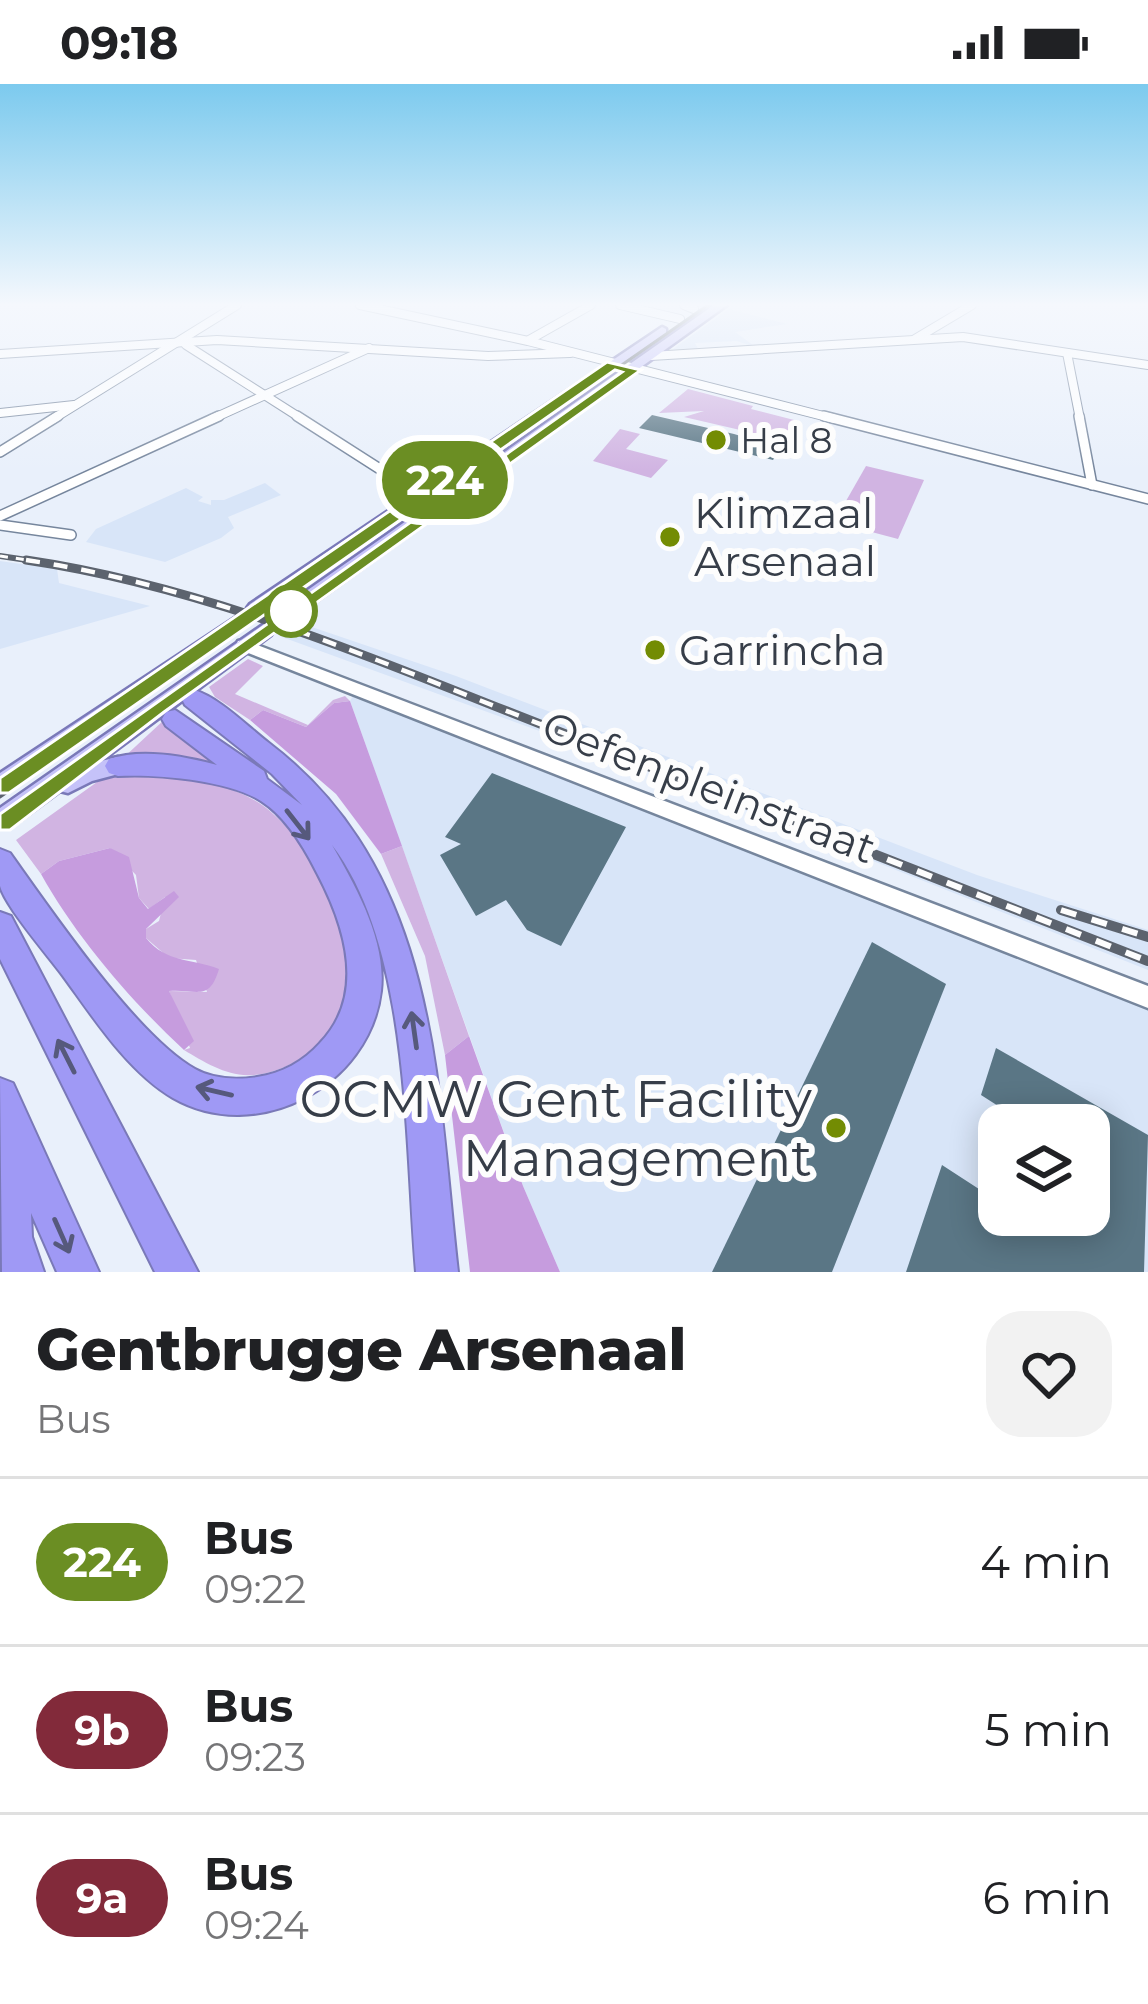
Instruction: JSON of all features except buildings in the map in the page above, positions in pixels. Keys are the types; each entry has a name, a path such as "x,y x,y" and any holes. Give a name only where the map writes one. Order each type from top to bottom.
{"highway":[{"path":"0,862 140,1045 187,1085 255,1098 284,1091 322,1068 357,1022 365,990 364,954 346,896 298,822 168,701"},
{"path":"168,701 308,793 347,842 381,909 406,979 421,1078 436,1272"},
{"path":"118,766 201,767 267,790"},
{"path":"1,928 177,1272"},
{"path":"6,1110 11,1237 23,1272"},
{"path":"6,1110 78,1272"}],"main road":[{"path":"0,785 168,701 248,615 618,360"},
{"path":"118,766 86,773 35,808 4,818 646,360"}],"street":[{"path":"0,452 147,360"},
{"path":"214,360 422,496"},
{"path":"0,520 345,360"},
{"path":"596,360 1148,499"},
{"path":"1068,360 1092,485"},
{"path":"0,413 75,405"},
{"path":"0,520 71,535"},
{"name":"Oefenpleinstraat","path":"244,645 1148,997"}],"shaded area":[{"path":"688,389 798,421 784,440 684,417 704,411 659,413"},
{"path":"620,429 640,434 626,449 668,460 651,478 593,461"},
{"path":"866,466 924,480 898,539 834,522"},
{"path":"265,483 281,495 228,517 234,528 221,538 165,562 86,542 96,529 186,488 203,497 198,501 211,505 211,500 224,500"},
{"path":"0,561 57,569 59,583 150,606 0,649"},
{"path":"300,623 456,676 977,875 1148,930 1148,970 619,760 282,637"},
{"path":"248,659 263,666 235,694 308,725 333,700 345,696 350,701 334,703 306,727 263,710 250,720 215,697 209,687"},
{"path":"357,689 1148,997 1148,1272 560,1272 523,1186 350,701"},
{"path":"350,701 402,846 381,854 336,794 250,720 263,710 306,727 334,703"},
{"path":"164,720 226,764 169,755 122,759"},
{"path":"111,772 184,778 237,792 273,814 309,857 346,940 349,990 338,1021 300,1059 269,1073 243,1075 216,1068 184,1050 190,1048 169,991 207,992 196,960 169,958 146,938 146,929 159,921 165,897 149,909 139,898 136,875 110,848 59,861 41,874 16,840"},
{"path":"402,846 469,1036 445,1055 425,956 381,854"},
{"path":"110,848 129,857 139,898 148,909 174,891 179,897 146,929 146,938 171,956 219,969 206,990 169,991 194,1041 184,1050 106,967 41,874 59,861"},
{"path":"469,1036 560,1272 470,1272 445,1055"}],"tram line":[{"path":"0,797 628,360"}],"railway":[{"path":"0,556 47,563"},
{"path":"26,560 100,573 245,613 597,746"},
{"path":"589,743 1148,961"},
{"path":"1061,910 1148,937"}],"bus line":[{"name":"224","path":"0,785 612,365 634,370 156,706 0,822"}],"place":[{"name":"Hal 8","path":"716,440"},
{"name":"Klimzaal Arsenaal","path":"670,537"},
{"name":"Garrincha","path":"655,650"},
{"name":"OCMW Gent Facility Management","path":"836,1128"}]}
